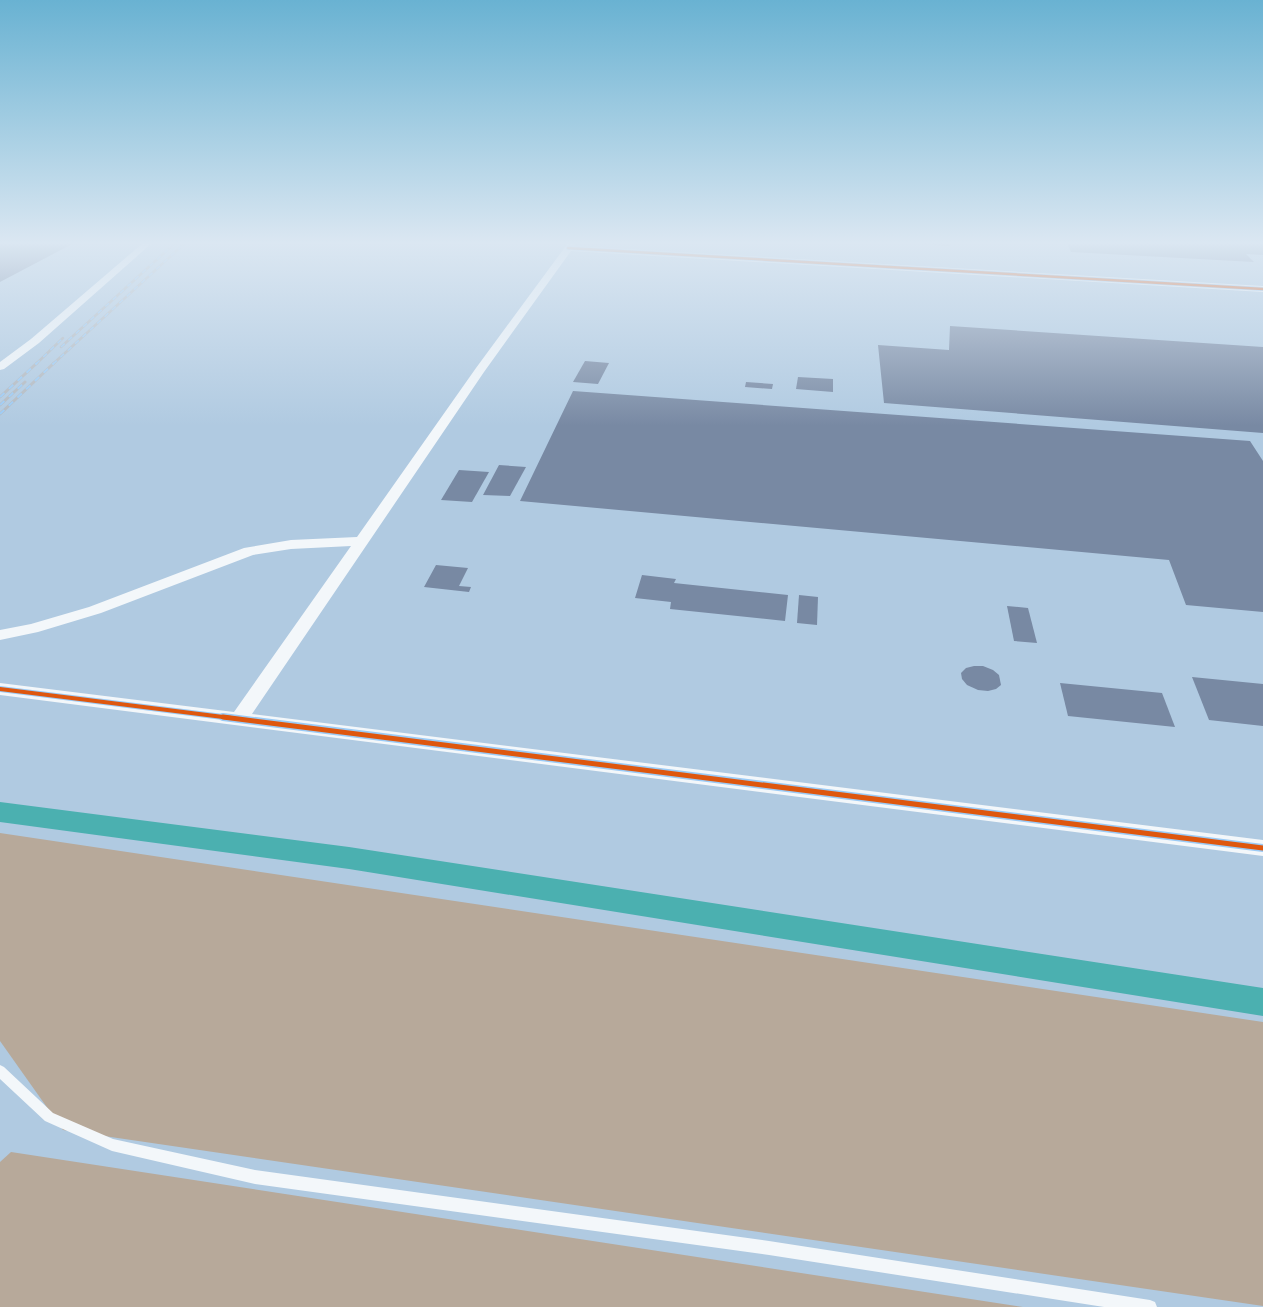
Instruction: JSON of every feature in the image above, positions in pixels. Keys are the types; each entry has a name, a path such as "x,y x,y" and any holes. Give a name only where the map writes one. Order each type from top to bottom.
{"street":[{"path":"0,367 35,341 78,304"},
{"path":"239,719 480,370 528,304"},
{"path":"0,635 57,623 101,608 249,550 274,545 309,542 362,541"},
{"path":"0,689 1263,848"}],"lane":[{"path":"0,1071 50,1117 112,1145 255,1177 769,1248 1150,1307"}],"shaded area":[{"path":"0,833 1263,1022 1263,1306 63,1130 0,1041"},
{"path":"11,1152 1023,1307 0,1307 0,1162"}],"building":[{"path":"950,326 1263,347 1263,433 884,403 878,345 949,350"},
{"path":"585,361 609,363 598,384 573,382"},
{"path":"798,377 833,379 833,392 796,389"},
{"path":"746,382 773,384 772,389 745,387"},
{"path":"573,391 1250,441 1263,461 1263,612 1186,605 1169,560 520,501"},
{"path":"499,465 526,467 510,496 483,495"},
{"path":"459,470 489,472 472,502 441,500"},
{"path":"436,565 468,568 459,586 471,587 469,592 424,587"},
{"path":"642,575 676,579 674,583 788,595 785,621 670,609 671,602 635,598"},
{"path":"799,595 818,597 817,625 797,623"},
{"path":"1007,606 1028,608 1037,643 1014,641"},
{"path":"983,666 993,670 999,675 1001,685 996,689 988,691 978,690 967,685 962,679 961,673 966,668"},
{"path":"1192,677 1263,684 1263,726 1209,720"},
{"path":"1060,683 1162,693 1175,727 1068,716"}],"waterway":[{"path":"0,812 349,858 1263,1002"}],"railway":[{"path":"61,347 108,304"},
{"path":"53,364 118,304"},
{"path":"36,364 63,338"},
{"path":"0,397 37,363"},
{"path":"0,414 54,363"},
{"path":"0,405 25,382"}],"cycle path":[{"path":"0,689 1263,848"}]}
